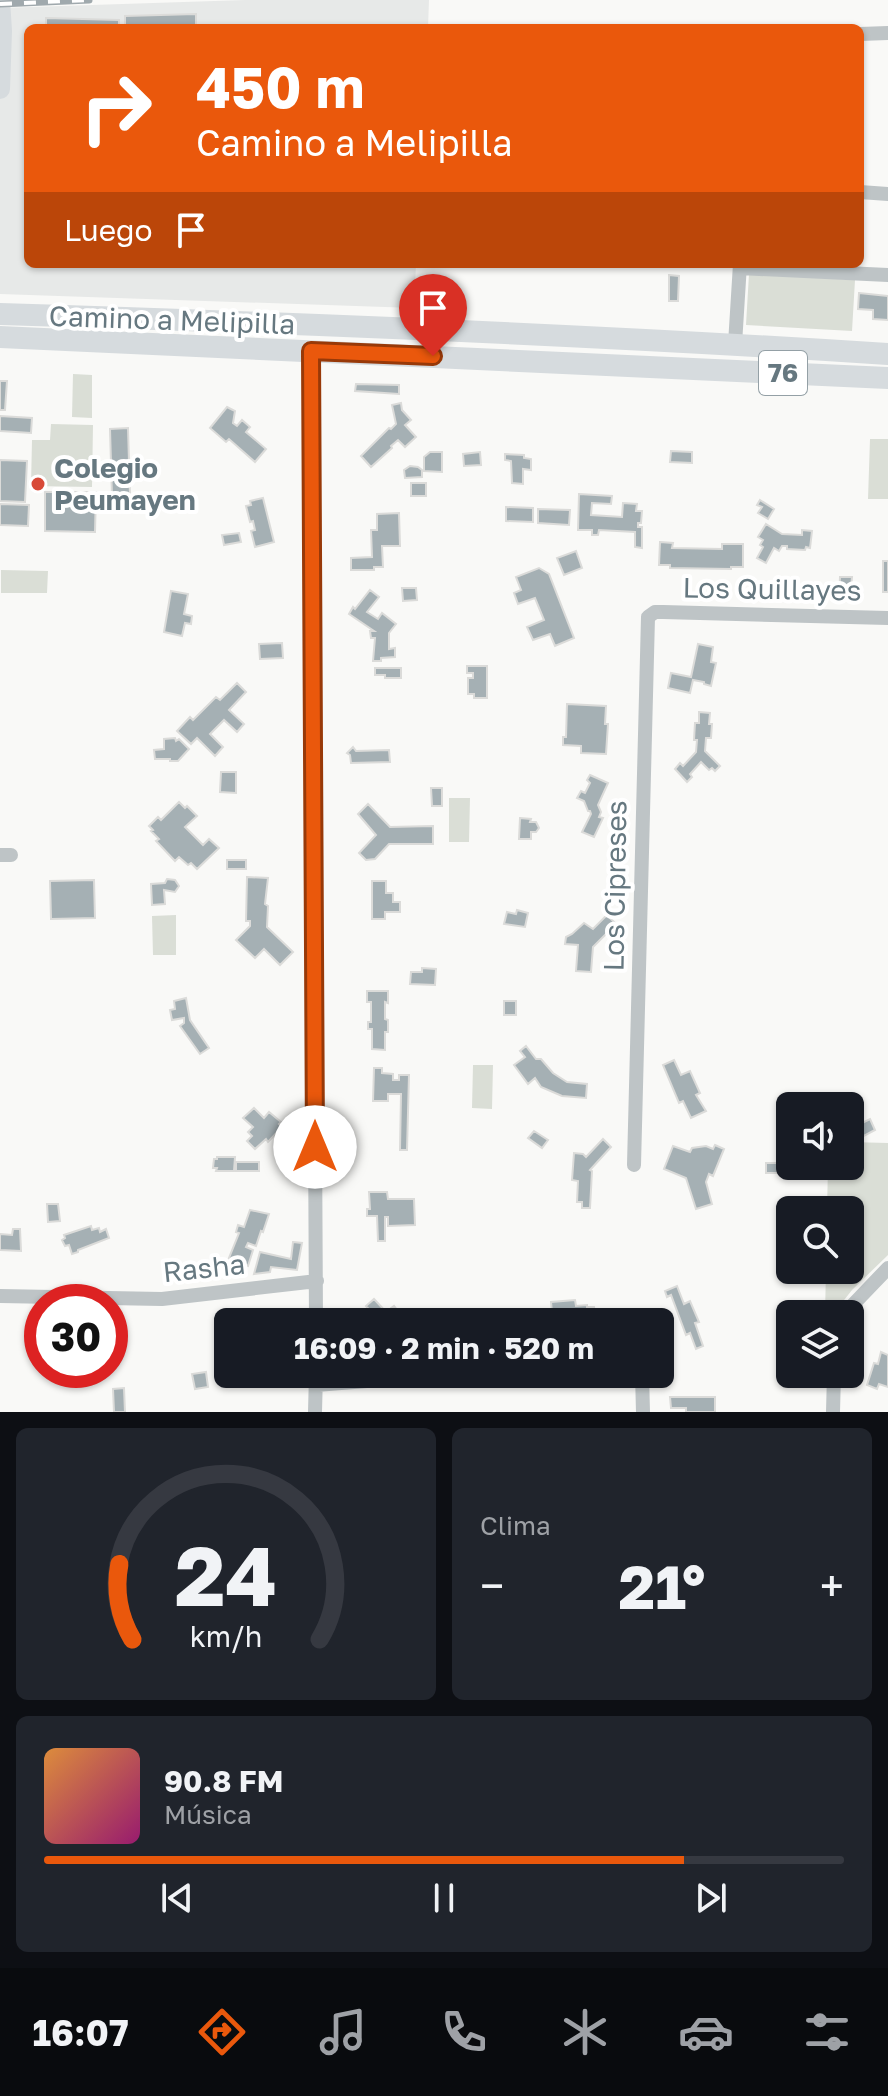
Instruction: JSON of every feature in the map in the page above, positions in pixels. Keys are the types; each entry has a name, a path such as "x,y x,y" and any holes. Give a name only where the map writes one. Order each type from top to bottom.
{"main road":[{"name":"Camino a Melipilla","path":"0,314 327,324 735,344"},
{"name":"Camino a Melipilla","path":"0,337 888,378"},
{"name":"76","path":"735,344 888,354"}],"street":[{"path":"0,0 0,89"},
{"path":"864,34 888,33"},
{"path":"864,192 888,194"},
{"path":"735,344 740,268"},
{"path":"773,268 888,275"},
{"path":"311,351 316,1308"},
{"name":"Los Quillayes","path":"655,612 888,618"},
{"name":"Los Cipreses","path":"634,1165 647,621 655,612"},
{"path":"857,1300 888,1268"},
{"name":"Rasha","path":"0,1296 162,1299 317,1281"},
{"path":"315,1412 316,1388"},
{"path":"642,1388 643,1412"},
{"path":"833,1412 834,1388"}],"shaded area":[{"path":"245,0 429,0 428,24 24,24 24,268 416,268 414,308 0,294 0,8"},
{"path":"749,274 855,280 852,331 746,325"},
{"path":"73,374 92,375 92,418 72,417"},
{"path":"51,424 93,425 92,487 31,486 32,440 50,440"},
{"path":"870,439 888,439 888,499 868,499"},
{"path":"1,570 48,571 47,593 1,593"},
{"path":"449,798 470,798 469,842 449,842"},
{"path":"176,915 176,955 153,955 152,916"},
{"path":"473,1065 493,1065 492,1109 472,1108"},
{"path":"864,1142 888,1143 888,1255 864,1278 864,1196 827,1196 828,1180 864,1180"},
{"path":"826,1284 858,1284 844,1300 825,1300"}],"building":[{"path":"196,14 196,24 125,24 125,16"},
{"path":"46,18 119,20 119,24 46,24"},
{"path":"669,275 679,276 678,301 669,301"},
{"path":"859,293 888,296 888,320 873,319 873,310 858,309"},
{"path":"0,381 7,381 5,410 0,410"},
{"path":"356,384 399,385 399,394 355,391"},
{"path":"401,403 402,410 411,420 405,425 416,437 405,447 398,440 371,467 361,456 396,424 392,405"},
{"path":"227,407 235,411 233,423 237,426 242,420 250,427 246,432 266,449 255,462 229,439 226,442 210,428"},
{"path":"0,416 32,418 31,433 0,431"},
{"path":"128,428 130,496 112,497 110,429"},
{"path":"671,451 692,452 692,463 670,462"},
{"path":"430,452 442,452 442,472 424,471 424,457"},
{"path":"480,452 481,465 464,466 463,454"},
{"path":"505,454 524,455 524,458 531,459 531,470 523,469 523,484 512,483 511,461 505,460"},
{"path":"0,460 27,461 25,502 0,501"},
{"path":"410,466 422,470 422,477 405,478 404,470"},
{"path":"411,483 426,483 426,496 411,496"},
{"path":"45,492 96,492 95,532 45,531"},
{"path":"579,494 612,496 611,504 592,503 591,515 622,517 623,503 637,504 636,511 642,511 638,527 642,527 642,548 635,547 635,532 599,530 598,535 592,535 592,530 578,530"},
{"path":"263,498 274,542 255,547 251,531 255,530 246,506 251,505 250,501"},
{"path":"760,500 774,509 768,519 758,513 762,507 757,505"},
{"path":"0,504 29,505 28,526 0,525"},
{"path":"506,507 533,508 533,522 506,521"},
{"path":"538,509 570,510 569,525 538,523"},
{"path":"399,513 400,546 382,546 383,567 351,570 351,558 372,557 371,530 377,530 377,514"},
{"path":"766,524 782,534 802,535 802,530 812,531 810,548 787,549 787,546 782,546 779,551 774,548 766,563 757,558 763,547 760,545 763,540 758,537"},
{"path":"239,533 241,542 224,545 222,535"},
{"path":"660,542 673,543 672,548 722,549 722,544 743,544 743,567 670,568 670,565 659,565"},
{"path":"576,551 582,568 564,575 557,558"},
{"path":"883,561 888,561 888,592 883,592"},
{"path":"539,568 549,574 574,638 555,646 550,634 533,640 527,627 544,620 535,598 518,604 514,593 521,590 516,577"},
{"path":"840,577 852,577 850,600 839,599"},
{"path":"402,588 416,588 417,600 403,601"},
{"path":"370,590 379,597 367,612 378,619 382,613 396,624 389,633 389,649 395,648 395,657 381,658 381,661 373,661 375,638 371,638 370,631 374,631 349,614"},
{"path":"171,591 188,594 184,614 192,616 191,624 185,623 182,636 164,632"},
{"path":"282,643 283,658 260,659 259,644"},
{"path":"698,644 713,647 711,662 716,663 711,686 693,680 690,693 668,688 671,673 691,677"},
{"path":"467,666 487,666 487,698 474,698 474,694 468,694 468,678 473,678 473,673 467,673"},
{"path":"375,668 401,668 401,678 375,675"},
{"path":"237,683 246,692 229,710 244,724 237,732 224,720 210,734 223,747 215,756 197,738 191,744 177,731 190,717 193,720 216,697 220,700"},
{"path":"567,704 606,706 606,754 581,753 581,746 563,745"},
{"path":"699,712 710,713 711,738 706,738 705,751 720,766 715,771 712,768 709,770 701,762 687,782 675,769 680,763 683,766 696,752 695,723 699,723"},
{"path":"175,738 189,749 178,761 155,759 154,750 164,749 164,739"},
{"path":"353,747 356,751 389,750 390,762 351,763 347,753"},
{"path":"221,772 236,772 236,793 220,792"},
{"path":"590,775 608,783 598,805 601,812 599,817 603,818 594,837 582,832 591,814 584,801 577,798 581,791 585,793"},
{"path":"431,788 442,788 442,806 432,806"},
{"path":"179,802 197,816 185,827 203,845 209,839 219,848 197,869 179,857 175,861 156,841 159,839 149,826 158,817 161,820"},
{"path":"368,804 390,827 433,826 433,844 389,844 375,859 366,860 359,853 376,835 358,814"},
{"path":"520,818 536,822 539,828 531,832 531,839 519,839"},
{"path":"227,860 246,860 246,869 227,869"},
{"path":"247,877 268,878 265,904 268,906 267,927 293,952 280,965 264,949 255,958 236,940 250,926 250,921 246,921"},
{"path":"167,879 175,880 179,886 175,892 164,890 165,904 152,905 151,884 165,883"},
{"path":"94,880 95,918 51,919 50,881"},
{"path":"372,881 386,881 386,893 393,893 393,902 400,902 400,912 385,912 385,919 372,919"},
{"path":"517,910 528,913 525,927 504,924 507,912 516,914"},
{"path":"607,915 616,924 593,947 591,972 576,971 578,945 565,944 566,937 584,923 593,929"},
{"path":"422,968 436,969 435,985 410,984 411,972 422,972"},
{"path":"367,991 388,991 388,1003 385,1002 388,1032 385,1032 385,1050 372,1049 372,1029 368,1029 371,1002 367,1002"},
{"path":"186,998 190,1020 209,1048 200,1054 180,1026 184,1018 172,1020 170,1010 175,1009 174,1001"},
{"path":"504,1001 516,1001 516,1015 504,1015"},
{"path":"526,1046 536,1059 541,1059 553,1073 567,1082 587,1084 586,1098 562,1096 541,1087 535,1078 528,1084 514,1065 525,1057 520,1051"},
{"path":"674,1060 681,1075 690,1071 700,1093 696,1095 706,1111 691,1118 683,1101 679,1103 663,1065"},
{"path":"374,1068 382,1068 382,1073 393,1074 393,1080 399,1080 399,1075 409,1075 407,1150 400,1150 401,1094 388,1094 388,1101 373,1101"},
{"path":"254,1108 264,1118 269,1112 281,1122 282,1127 268,1142 266,1139 255,1149 247,1141 252,1136 248,1132 253,1127 243,1118"},
{"path":"870,1119 875,1130 864,1136 864,1122"},
{"path":"534,1131 548,1140 542,1148 528,1138"},
{"path":"603,1139 611,1147 590,1170 590,1208 582,1208 582,1202 577,1202 578,1181 572,1180 574,1153 586,1157"},
{"path":"715,1145 724,1149 713,1176 709,1174 706,1182 712,1204 696,1209 686,1178 664,1169 673,1146 690,1152 692,1148 706,1146 713,1149"},
{"path":"217,1157 235,1157 234,1171 216,1171 217,1168 213,1168"},
{"path":"236,1162 259,1162 259,1171 236,1171"},
{"path":"766,1163 776,1163 776,1173 766,1173"},
{"path":"369,1192 387,1192 388,1199 414,1199 415,1225 388,1226 388,1217 385,1217 385,1241 378,1241 377,1216 367,1216 367,1209 370,1209"},
{"path":"47,1204 58,1204 60,1221 48,1222"},
{"path":"250,1210 269,1214 256,1246 248,1243 246,1247 253,1250 248,1266 236,1262 235,1266 227,1263 239,1233 236,1232 238,1225 244,1227"},
{"path":"91,1226 92,1230 99,1228 100,1232 106,1229 109,1238 72,1254 69,1245 65,1246 62,1240 64,1235"},
{"path":"13,1229 20,1229 21,1251 0,1250 0,1234 12,1235"},
{"path":"293,1242 302,1243 297,1270 271,1267 270,1272 254,1274 260,1252 291,1259"},
{"path":"677,1286 684,1304 690,1301 699,1322 695,1323 703,1346 696,1349 690,1333 686,1335 671,1295 667,1297 665,1291"},
{"path":"374,1299 382,1308 368,1308 366,1306"},
{"path":"575,1300 576,1306 594,1308 552,1308 551,1302"},
{"path":"881,1352 888,1355 888,1387 879,1384 877,1389 867,1385"},
{"path":"206,1372 208,1387 195,1389 192,1374"},
{"path":"124,1388 125,1412 114,1412 113,1389"},
{"path":"670,1397 715,1397 715,1412 686,1412 686,1408 671,1408"}],"railway":[{"path":"0,4 89,0"}],"place":[{"name":"Colegio Peumayen","path":"38,484"}],"route":[{"path":"315,1147 311,351 433,356"}]}
